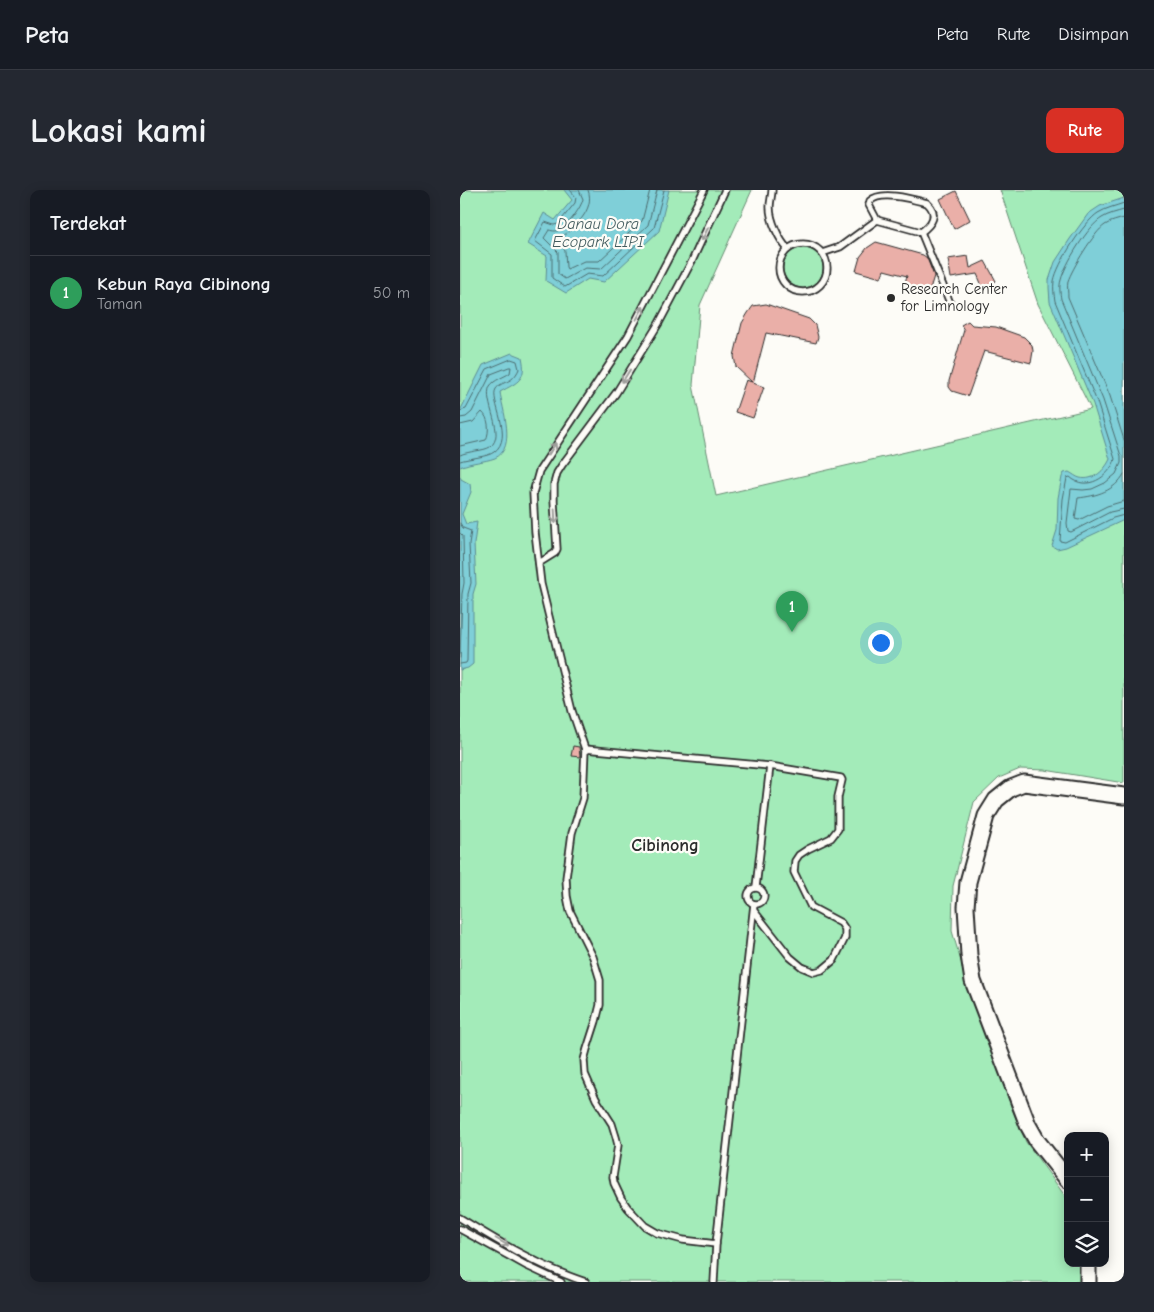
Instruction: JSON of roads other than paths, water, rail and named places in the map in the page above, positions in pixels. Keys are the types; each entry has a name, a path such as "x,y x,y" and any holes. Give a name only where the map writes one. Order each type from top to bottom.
{"street":[{"path":"1066,1177 1037,1141 1028,1124 977,994 969,955 966,907 968,882 986,816 996,800 1011,788 1024,783 1124,796"},
{"path":"1088,1267 1088,1282"}],"lane":[{"path":"704,190 628,336 539,471 534,483 533,493 541,584 572,710 585,749 582,798 572,833 566,878 570,911 588,944 600,980 600,1005 585,1054 585,1074 596,1100 612,1124 618,1145 614,1183 628,1208 645,1226 657,1233 682,1240 716,1244"},
{"path":"539,563 555,553 557,549 554,484 562,465 616,393 660,324 725,190"},
{"path":"772,190 771,216 778,234 788,249"},
{"path":"890,193 927,203 931,206 934,213 933,220 921,232 877,220 869,206 872,197 890,193"},
{"path":"822,253 840,247 877,220"},
{"path":"921,232 950,303"},
{"path":"806,244 822,253 826,263 824,279 817,287 802,292 787,286 779,273 779,262 788,249 796,245 806,244"},
{"path":"585,749 770,766 841,778 838,797 838,829 831,838 808,848 799,855 795,861 794,872 811,907 841,923 845,929 846,938 834,960 822,970 814,972 802,967 790,957 754,911"},
{"path":"756,887 770,766"},
{"path":"756,887 761,889 764,896 760,903 754,904 747,897 749,890 756,887"},
{"path":"714,1282 716,1244 754,904"},
{"path":"460,1218 537,1261 586,1282"},
{"path":"460,1228 527,1266 561,1282"}],"water":[{"name":"Danau Dora Ecopark LIPI","path":"564,190 669,190 659,231 604,282 588,279 566,293 546,281 547,256 528,244 544,213 555,220 572,200"},
{"path":"1124,198 1124,520 1066,547 1057,549 1052,546 1057,530 1058,498 1064,473 1069,472 1080,478 1090,478 1102,471 1110,459 1093,404 1050,302 1049,280 1055,262 1088,214 1100,206"},
{"path":"512,353 522,357 523,371 522,376 516,383 500,392 507,437 502,453 495,458 460,467 460,411 483,365"},
{"path":"460,476 461,479 470,484 471,492 462,514 466,524 477,522 474,544 476,584 473,594 473,664 468,668 460,670"}],"place":[{"name":"Research Center for Limnology","path":"891,298"},
{"name":"Kebun Raya Cibinong","path":"792,632"}],"district":[{"name":"Cibinong","path":"665,845"}]}
